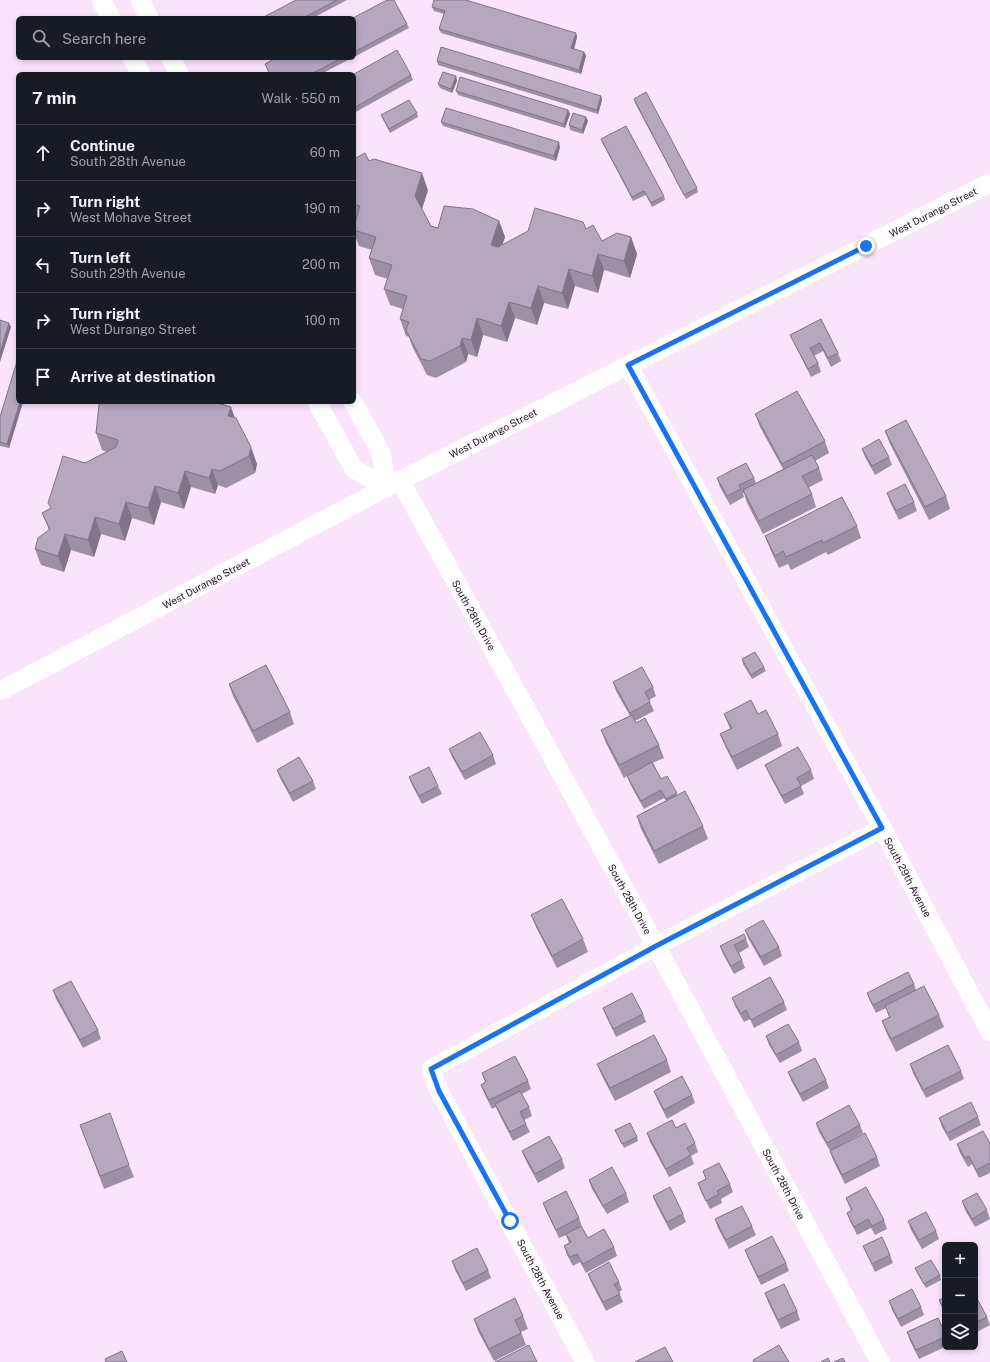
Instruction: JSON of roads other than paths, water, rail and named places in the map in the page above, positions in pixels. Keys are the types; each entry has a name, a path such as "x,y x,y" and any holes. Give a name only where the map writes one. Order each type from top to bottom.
{"street":[{"path":"101,0 110,16"},
{"path":"140,0 149,16"},
{"path":"133,60 139,72"},
{"path":"172,60 178,72"},
{"name":"West Durango Street","path":"0,691 393,483 990,183"},
{"name":"South 29th Avenue","path":"628,365 882,828 990,1032"},
{"path":"318,404 354,469 393,483"},
{"path":"355,404 381,454 393,483"},
{"name":"South 28th Drive","path":"393,483 656,946 880,1362"},
{"path":"656,946 882,828"},
{"name":"South 28th Avenue","path":"585,1362 439,1091 431,1069 656,946"}]}
